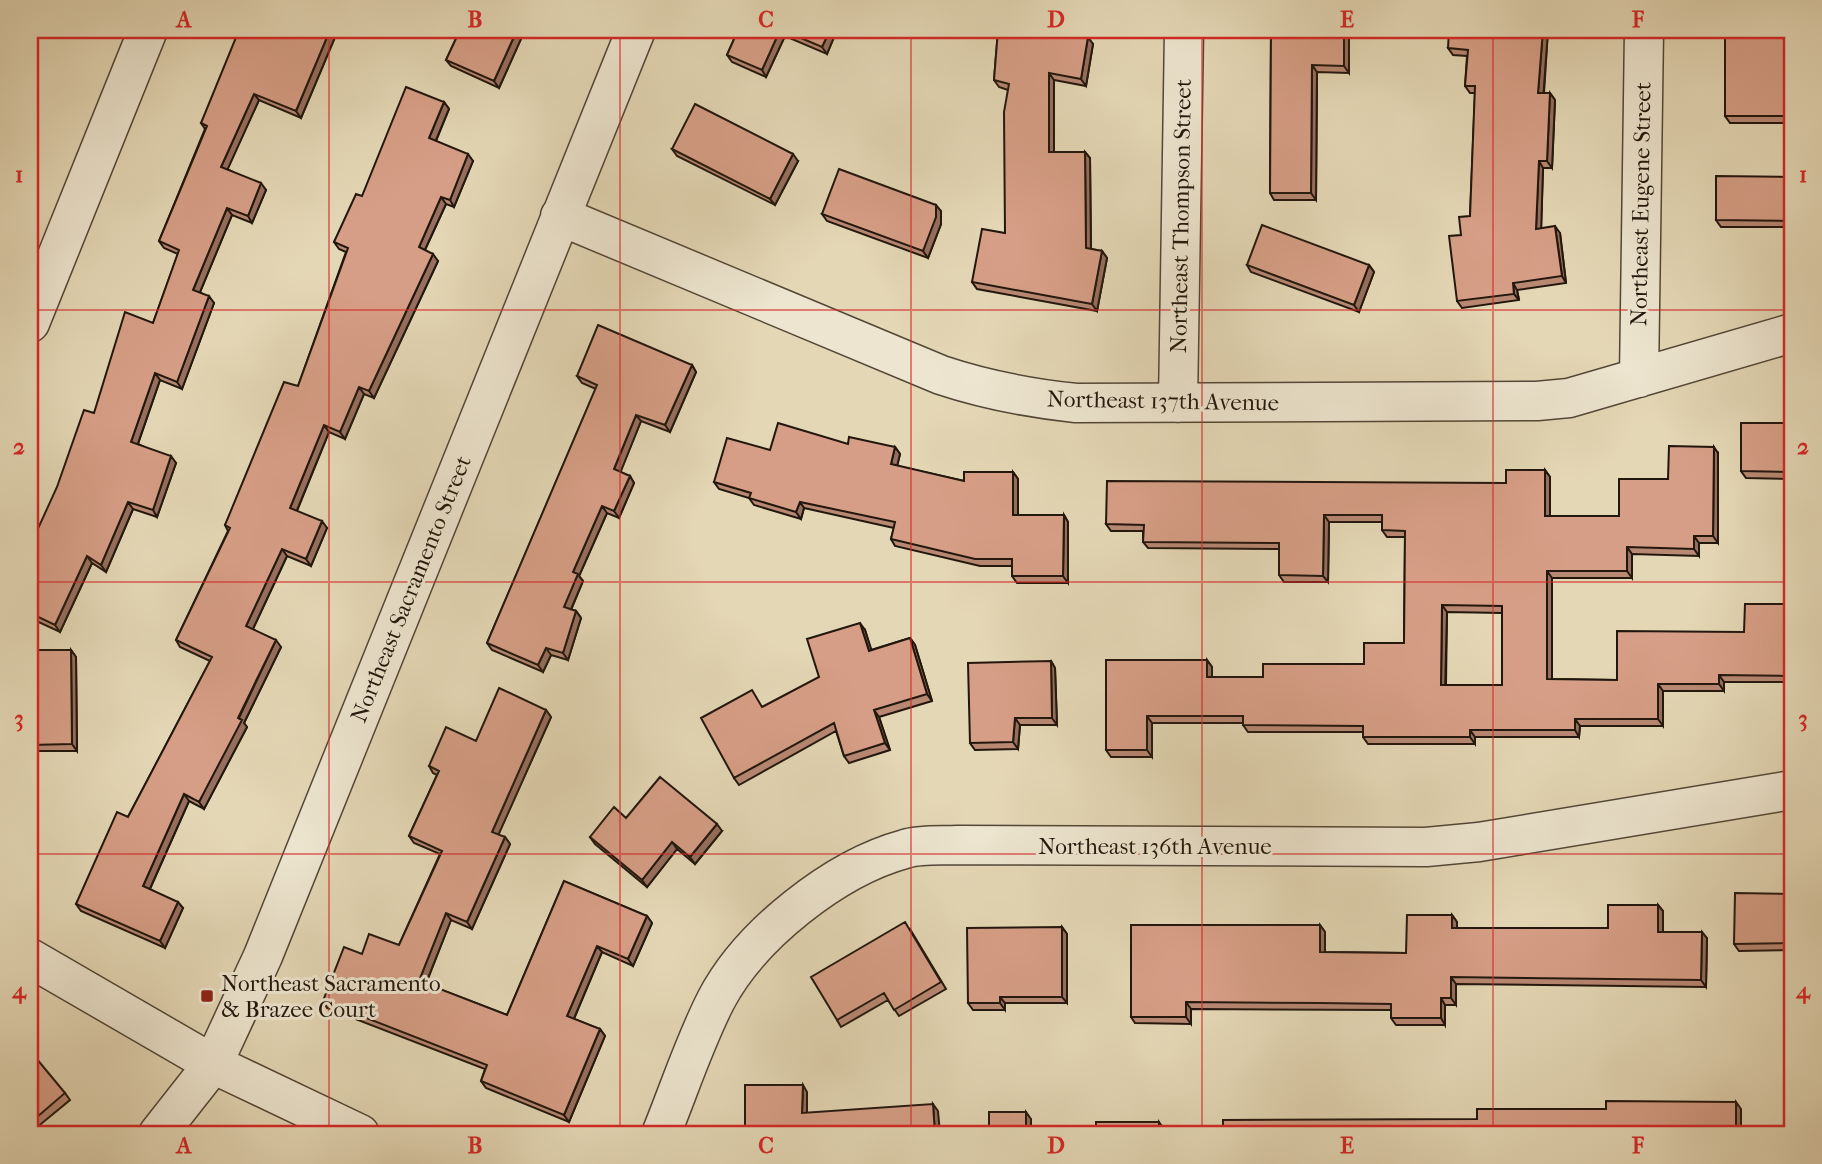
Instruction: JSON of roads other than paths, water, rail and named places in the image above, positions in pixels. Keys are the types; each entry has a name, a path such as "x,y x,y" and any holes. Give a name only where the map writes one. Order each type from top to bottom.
{"street":[{"name":"Northeast Sacramento Street","path":"158,1134 213,1064 298,872 636,30"},
{"name":"Northeast Thompson Street","path":"1178,403 1184,30"},
{"name":"Northeast Eugene Street","path":"1639,378 1644,30"},
{"path":"30,323 145,31"},
{"name":"Northeast 137th Avenue","path":"560,216 983,389 1025,398 1076,403 1537,401 1569,398 1792,332"},
{"name":"Northeast 136th Avenue","path":"661,1134 717,999 742,963 783,921 822,887 862,863 908,848 958,845 1426,847 1479,842 1792,790"},
{"path":"30,958 213,1064 360,1134"}],"place":[{"name":"Northeast Sacramento & Brazee Court","path":"207,996"}]}
